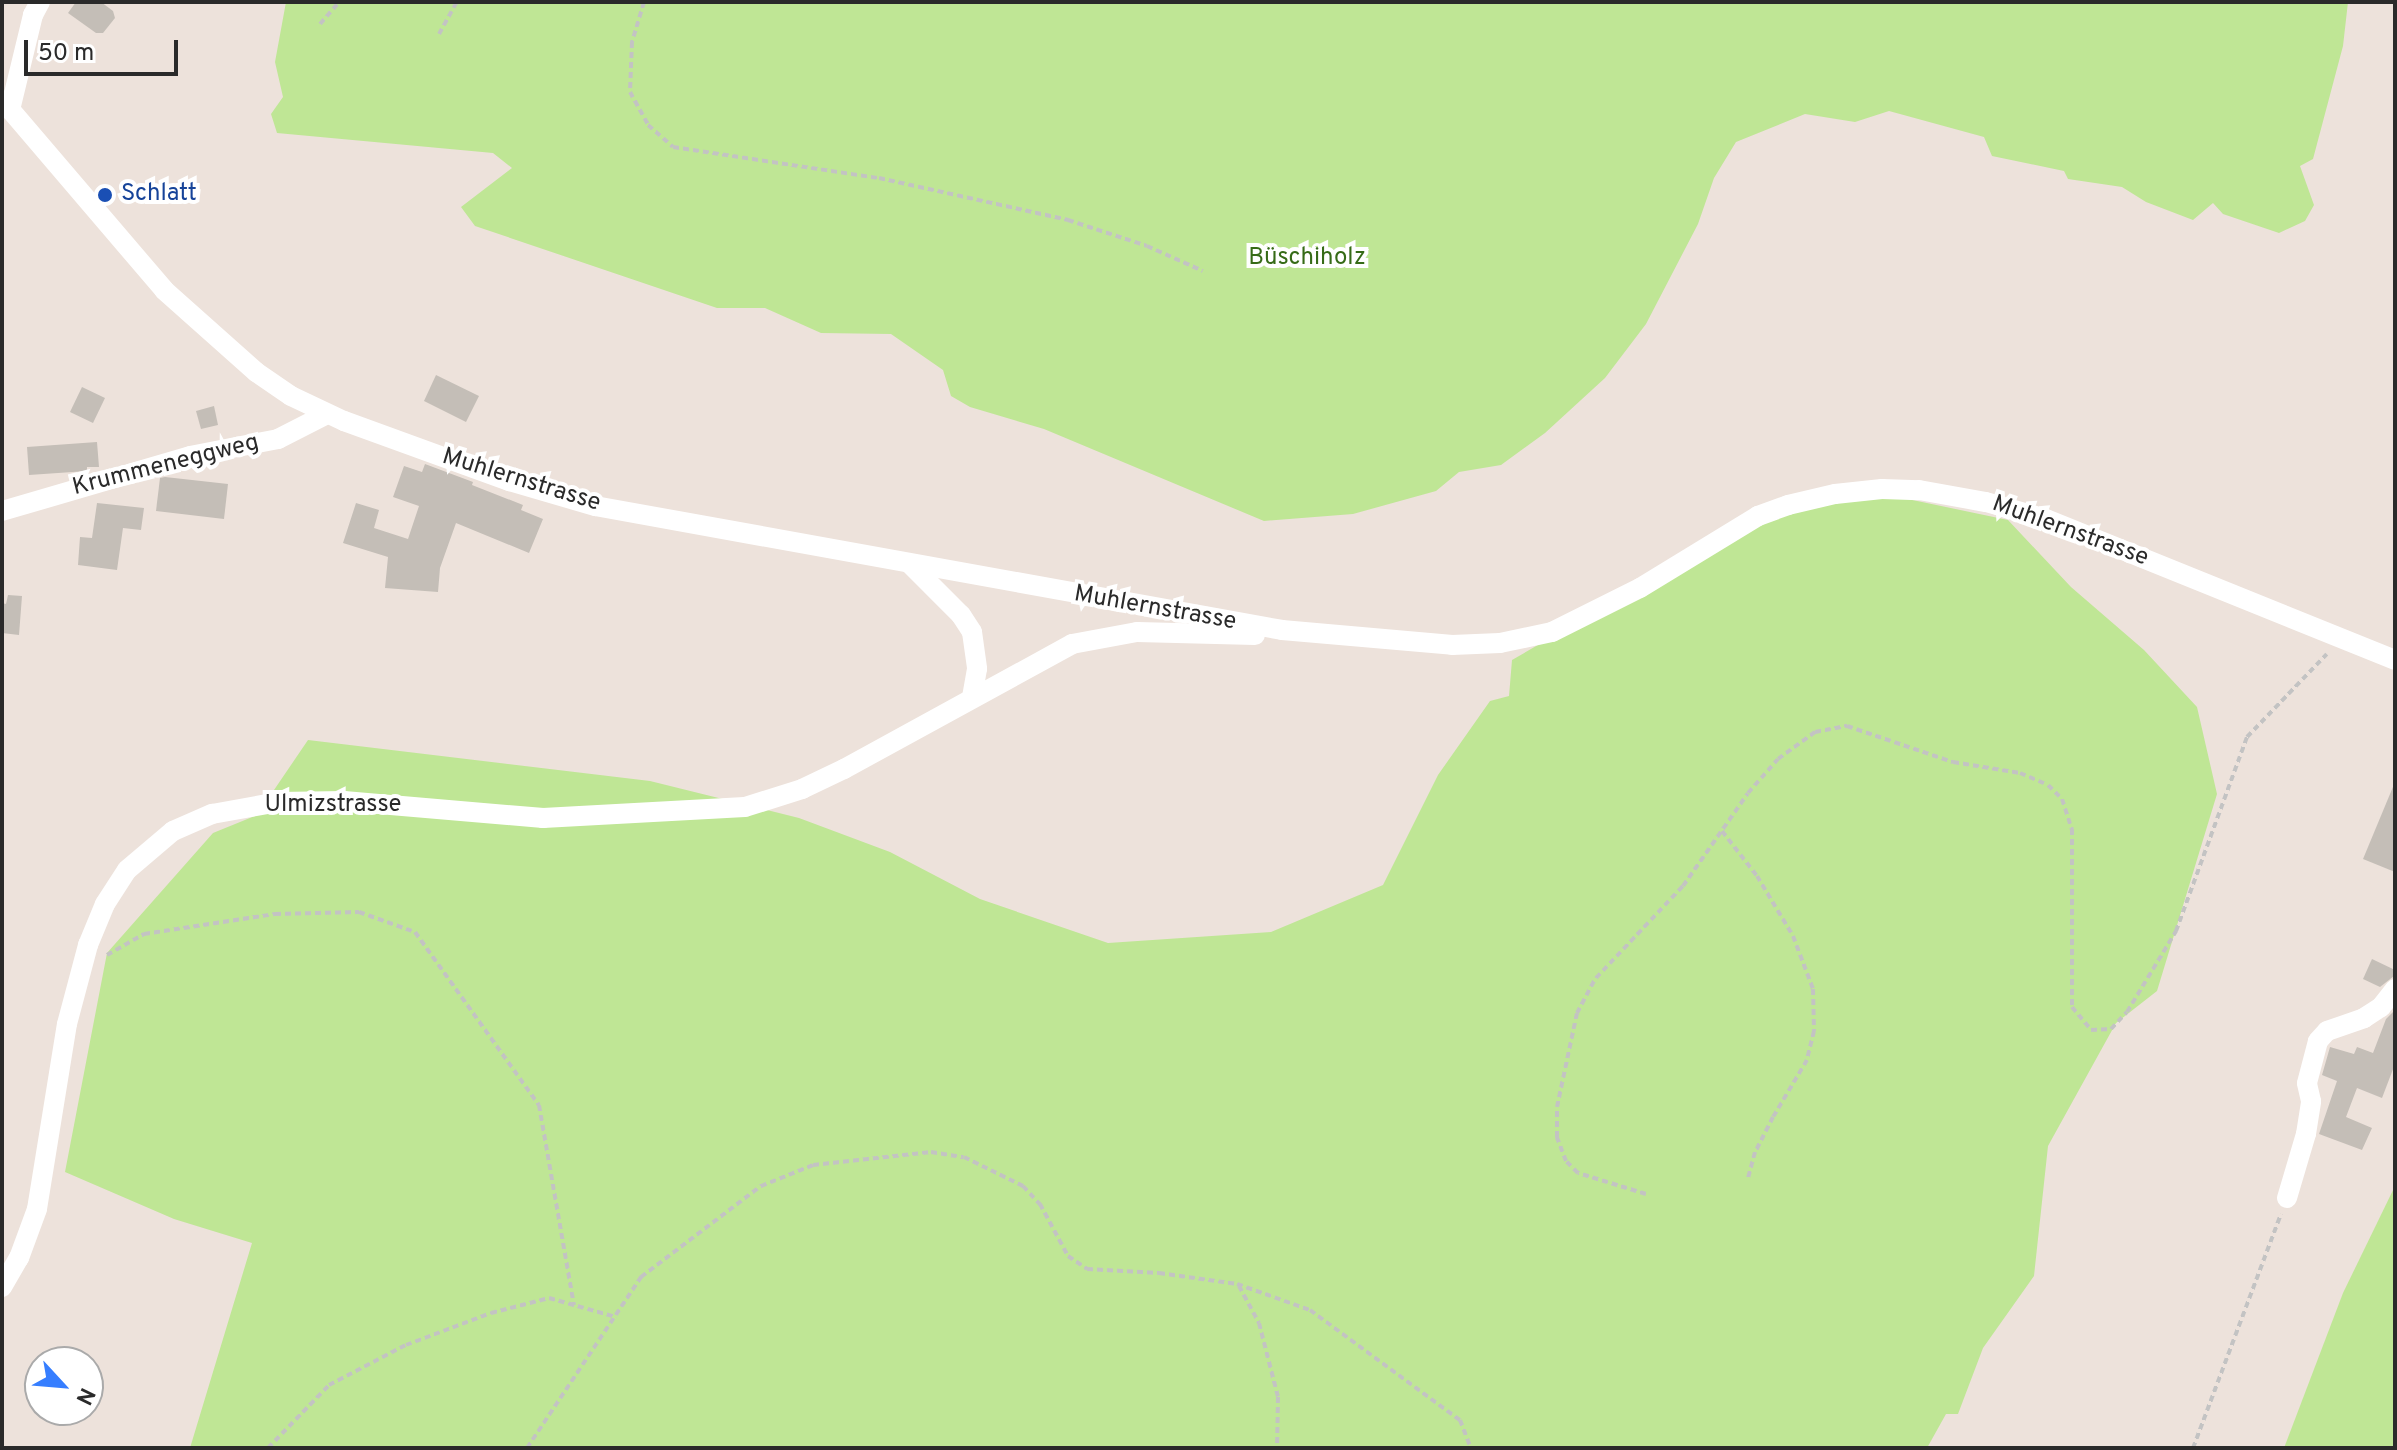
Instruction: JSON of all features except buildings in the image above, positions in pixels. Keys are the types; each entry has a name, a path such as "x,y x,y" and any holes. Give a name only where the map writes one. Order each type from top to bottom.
{"street":[{"path":"6,105 33,15 40,2"},
{"name":"Muhlernstrasse","path":"6,105 113,233 193,319 256,372 327,414 509,481 595,506 1282,630 1452,645 1500,643 1535,637 1640,588 1758,516 1811,499 1882,489 1955,495 2017,509 2395,660"},
{"name":"Krummeneggweg","path":"2,511 190,456 278,439 327,414"},
{"path":"911,565 961,615 972,632 977,669 972,698"},
{"name":"Ulmizstrasse","path":"2,1287 19,1258 37,1209 67,1024 88,945 105,904 127,870 173,831 212,814 279,802 344,801 543,818 745,807 802,789 844,769 1072,644 1108,635 1169,631 1255,635 1282,630"},
{"path":"2287,1198 2306,1134 2311,1101 2307,1083 2318,1041 2327,1031 2364,1018 2381,1007 2395,989"}],"path":[{"path":"320,24 339,2"},
{"path":"439,34 457,2"},
{"path":"644,2 632,42 630,92 648,125 673,147 879,178 1068,220 1147,246 1203,271"},
{"path":"1646,1194 1578,1173 1566,1161 1557,1137 1557,1107 1577,1013 1596,978 1683,886 1748,793 1778,759 1815,732 1847,726 1953,762 2020,773 2048,785 2062,799 2072,829 2072,1007 2091,1030 2111,1029 2127,1012 2176,931 2247,737 2342,639"},
{"path":"1722,831 1757,876 1793,936 1813,989 1814,1031 1807,1060 1755,1152 1748,1179"},
{"path":"103,959 144,934 275,914 359,912 415,932 539,1105 574,1305"},
{"path":"527,1448 558,1397 641,1277 761,1186 813,1165 931,1152 964,1157 1023,1186 1040,1204 1068,1256 1087,1269 1159,1273 1237,1284 1310,1310 1460,1420 1471,1448"},
{"path":"2193,1448 2287,1198"},
{"path":"1237,1284 1259,1323 1278,1397 1277,1448"},
{"path":"268,1448 329,1385 406,1345 491,1313 549,1298 616,1317"}],"green space":[{"name":"Büschiholz","path":"286,2 2348,2 2343,46 2313,159 2300,166 2314,205 2305,221 2279,233 2223,214 2213,203 2193,220 2146,202 2122,187 2068,179 2064,171 1992,156 1984,137 1889,111 1855,122 1805,114 1736,142 1714,178 1698,224 1646,324 1605,378 1545,433 1501,465 1459,472 1436,491 1353,514 1264,521 1044,429 970,407 951,396 943,370 891,334 821,333 765,308 717,308 475,226 461,207 512,168 493,153 277,133 271,114 283,97 275,62"},
{"path":"1879,493 2008,520 2071,587 2144,650 2197,707 2217,794 2157,991 2116,1023 2048,1146 2034,1276 1983,1348 1958,1414 1946,1414 1927,1448 190,1448 252,1243 174,1219 65,1172 107,953 213,833 257,815 308,740 650,781 799,818 890,852 980,899 1108,943 1271,932 1383,885 1438,775 1490,701 1509,696 1512,660 1748,524"},
{"path":"2395,1186 2395,1448 2284,1448 2343,1293"}],"place":[{"name":"Schlatt","path":"105,195"}]}
